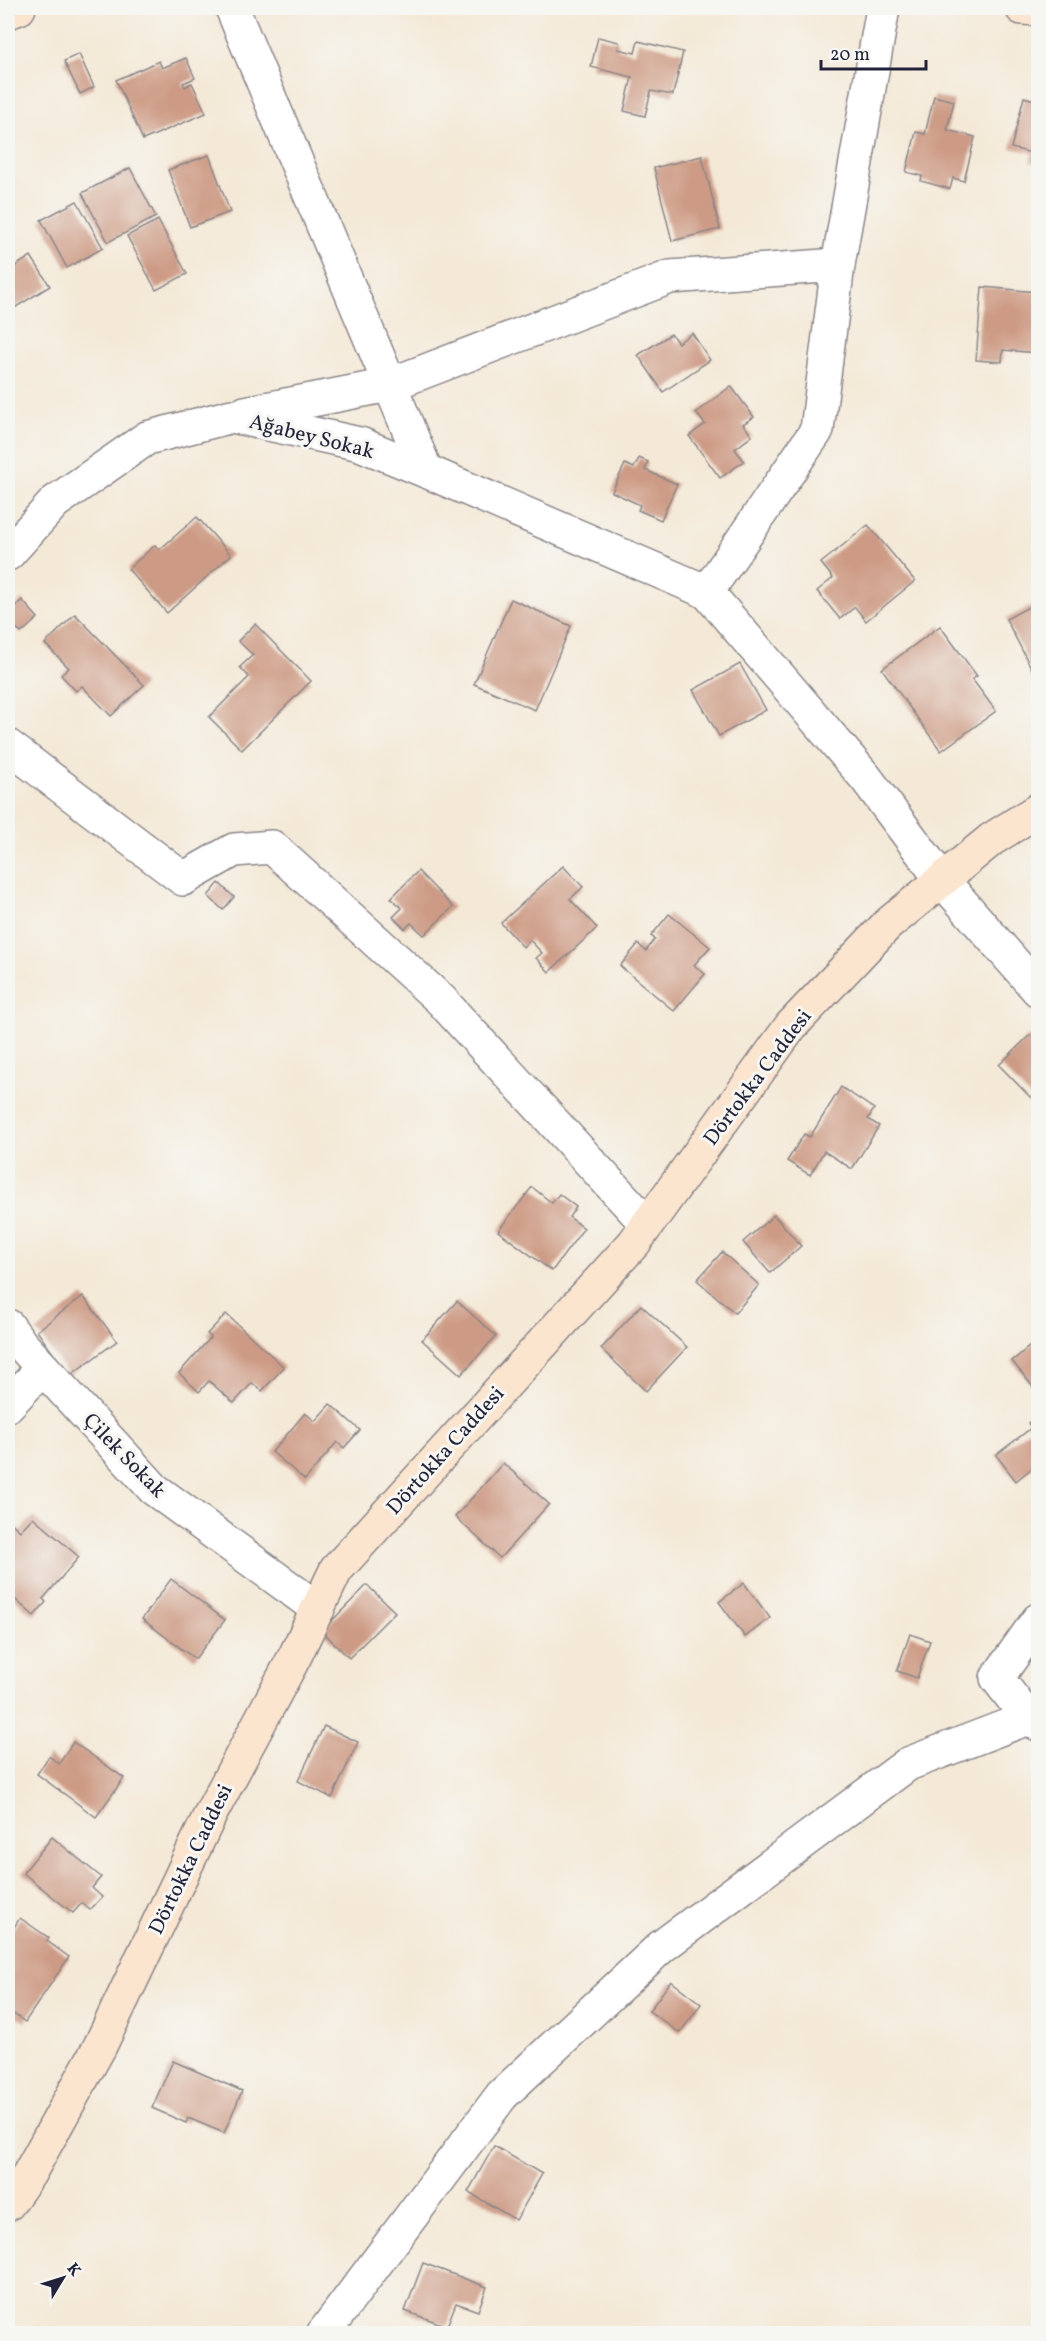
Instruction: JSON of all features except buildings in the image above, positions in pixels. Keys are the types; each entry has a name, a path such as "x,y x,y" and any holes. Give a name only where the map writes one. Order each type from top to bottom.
{"street":[{"path":"8,12 19,8"},
{"path":"232,8 426,471"},
{"path":"883,8 838,265 817,430 707,592 866,778 942,880 1038,990"},
{"path":"1022,8 1038,9"},
{"path":"232,416 389,385 670,277 838,265"},
{"name":"Ağabey Sokak","path":"8,554 55,502 147,438 232,416 360,444 707,592"},
{"path":"8,746 183,879 234,850 272,847 441,1000 647,1224"},
{"name":"Dörtokka Caddesi","path":"8,2204 29,2174 100,2046 211,1812 318,1609 336,1570 634,1243 791,1026 887,925 992,839 1038,810"},
{"name":"Çilek Sokak","path":"8,1326 154,1490 318,1609"},
{"path":"8,1405 43,1368"},
{"path":"323,2334 502,2095 661,1947 908,1764 1033,1721 997,1678 1038,1620"}]}
